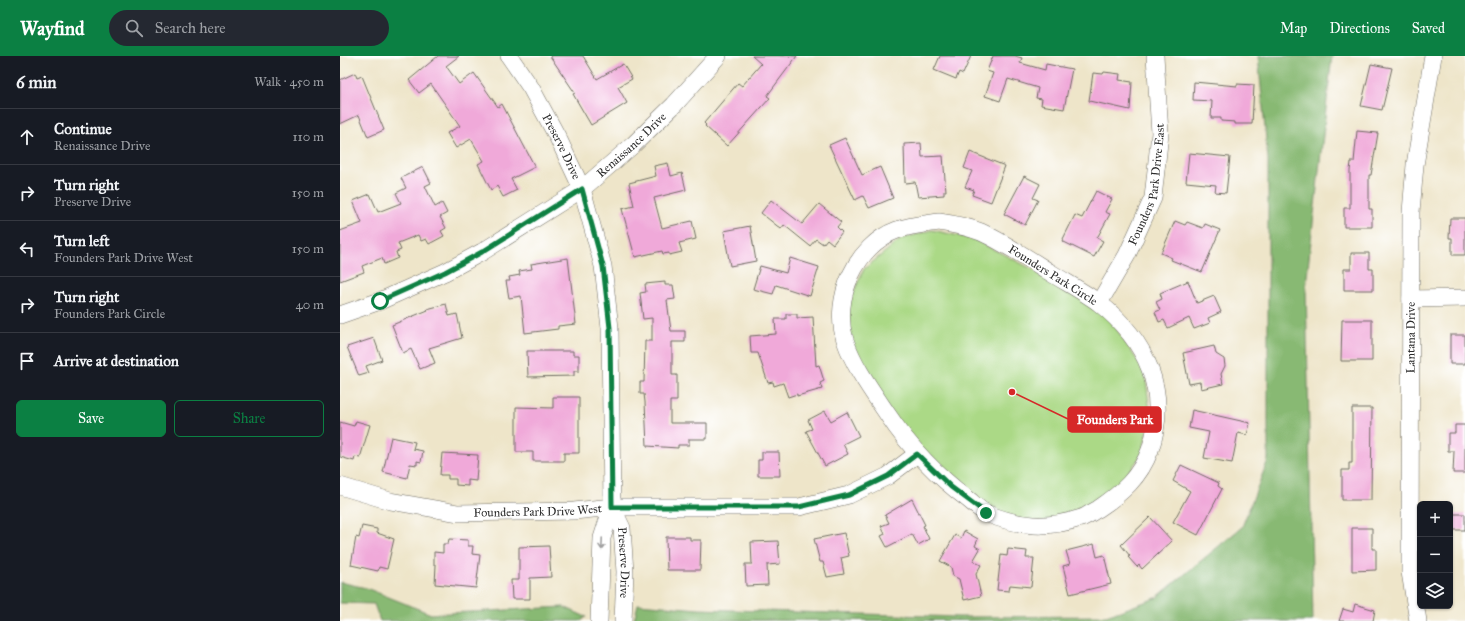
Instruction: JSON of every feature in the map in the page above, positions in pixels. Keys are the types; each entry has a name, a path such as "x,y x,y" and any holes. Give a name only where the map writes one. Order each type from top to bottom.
{"street":[{"name":"Preserve Drive","path":"509,56 531,88 558,138 582,189 603,266 610,328 612,507 602,538 599,621"},
{"name":"Renaissance Drive","path":"340,315 380,301 445,272 482,252 582,189 633,145 674,105 718,56"},
{"name":"Founders Park Drive East","path":"1099,303 1127,255 1153,198 1160,133 1156,56"},
{"name":"Lantana Drive","path":"1418,621 1410,572 1411,212 1414,165 1433,56"},
{"name":"Founders Park Circle","path":"939,222 981,232 1040,266 1099,303 1127,330 1141,349 1152,373 1157,393 1157,415 1154,437 1140,473 1129,486 1083,518 1050,525 1024,525 986,513 951,487 917,454 894,424 858,369 845,341 841,321 842,303 848,282 858,261 874,244 895,231 914,225 939,222"},
{"path":"1410,298 1465,298"},
{"name":"Founders Park Drive West","path":"340,486 390,501 458,513 566,511 612,507 799,507 849,495 888,476 917,454"},
{"name":"Preserve Drive","path":"612,507 622,528 625,572 623,621"}],"green space":[{"path":"1258,56 1332,56 1306,285 1313,621 634,620 638,604 699,609 960,617 1106,616 1156,598 1242,527 1268,460 1268,160"},
{"path":"932,230 973,239 1099,303 1145,372 1150,412 1143,453 1110,496 1074,515 1027,525 987,511 916,453 850,348 847,307 864,269 901,239"},
{"path":"340,582 366,588 431,614 564,607 586,617 580,621 380,621 374,604 340,603"}],"building":[{"path":"438,56 459,56 446,66 459,84 474,73 498,107 502,104 535,167 511,179 517,190 503,197 497,186 491,190 478,164 484,161 471,139 456,148 447,133 460,126 431,84 419,93 409,80"},
{"path":"550,56 583,56 597,79 623,64 632,79 618,87 627,103 591,125 573,94 575,93"},
{"path":"752,56 797,56 767,96 770,98 727,146 705,126 706,125 704,123 738,83 742,86 761,64"},
{"path":"940,56 971,56 963,74 959,72 956,79 934,70"},
{"path":"993,56 1015,56 1022,58 1020,63 1045,70 1046,64 1072,69 1064,109 1041,105 1042,99 1036,98 1038,88 1008,79 1000,101 985,96 993,73 987,71"},
{"path":"1371,64 1392,68 1382,110 1361,106"},
{"path":"1104,72 1120,74 1119,80 1132,82 1130,110 1089,101 1093,73 1103,74"},
{"path":"355,73 357,78 362,76 384,130 368,137 359,115 340,124 340,80"},
{"path":"1194,82 1237,86 1237,84 1254,85 1252,124 1235,124 1235,122 1221,121 1221,118 1211,118 1212,101 1193,100"},
{"path":"1357,131 1378,133 1371,175 1369,175 1369,209 1372,209 1372,227 1344,227 1344,208 1350,208 1350,171 1351,162 1354,162"},
{"path":"845,138 862,175 880,167 893,198 869,208 863,196 855,200 829,145"},
{"path":"921,143 922,157 943,156 946,191 944,191 944,195 918,197 915,182 905,183 904,144"},
{"path":"970,152 1005,166 991,202 972,195 974,190 965,187 972,171 964,168"},
{"path":"1189,153 1230,157 1226,193 1215,192 1216,185 1186,182"},
{"path":"668,163 671,176 682,173 686,190 654,198 662,228 692,221 696,239 679,243 682,252 669,255 669,253 663,254 662,251 635,257 622,209 634,206 629,183 656,176 654,166"},
{"path":"423,167 431,183 425,186 435,207 442,203 447,213 440,217 446,228 441,231 444,236 429,244 426,239 421,241 418,235 398,243 401,250 396,252 398,258 384,264 382,258 362,266 364,272 340,281 340,231 362,223 353,201 370,194 378,212 401,203 396,193 406,188 401,178"},
{"path":"1024,176 1040,184 1033,198 1038,200 1025,225 1004,214"},
{"path":"1096,191 1112,199 1105,212 1110,214 1097,238 1103,241 1094,257 1062,241 1075,215 1082,218"},
{"path":"771,200 802,224 819,204 841,222 837,227 842,232 833,244 827,239 823,244 816,239 810,246 784,225 781,229 761,213"},
{"path":"1450,218 1465,218 1465,255 1452,255 1452,238 1449,238"},
{"path":"1175,221 1185,225 1187,222 1203,228 1205,224 1220,230 1202,272 1171,260 1172,258 1161,253"},
{"path":"750,226 756,261 730,266 724,231"},
{"path":"1351,253 1369,253 1369,269 1373,269 1373,290 1344,290 1344,269 1351,269"},
{"path":"568,258 576,324 558,326 558,329 525,333 521,296 509,298 506,281 510,281 509,277 520,275 519,271 532,269 531,264"},
{"path":"790,258 819,267 810,296 776,285 773,294 753,289 760,266 786,273"},
{"path":"1188,281 1197,303 1214,296 1221,312 1208,318 1210,323 1194,329 1189,318 1168,328 1164,320 1159,322 1155,312 1160,310 1156,302 1162,299 1160,293"},
{"path":"665,282 665,285 673,285 675,299 667,300 671,331 685,331 685,342 672,342 672,375 677,375 677,401 670,401 670,423 707,423 707,439 689,439 689,445 678,445 678,448 647,446 644,394 640,394 640,382 644,382 645,341 652,341 652,318 643,319 640,293 646,292 645,284"},
{"path":"446,304 449,316 457,314 462,338 429,348 435,363 420,369 411,349 403,353 392,325 428,310 427,309"},
{"path":"786,314 797,314 797,318 813,317 816,366 819,365 824,381 820,383 822,389 788,397 783,383 774,386 773,382 768,383 758,353 751,353 750,336 776,334 775,319 786,319"},
{"path":"1342,320 1372,320 1372,361 1341,361"},
{"path":"1450,335 1465,335 1465,364 1450,364"},
{"path":"374,338 382,360 366,366 369,373 359,376 347,347"},
{"path":"1214,346 1216,354 1224,359 1225,366 1221,374 1223,384 1201,389 1200,382 1189,384 1183,353"},
{"path":"527,351 573,351 573,355 579,355 579,371 574,371 574,376 528,377"},
{"path":"553,397 579,397 579,453 564,453 564,461 533,461 533,452 516,452 516,407 553,408"},
{"path":"1352,408 1372,408 1371,500 1342,500 1342,470 1349,470 1349,463 1352,463"},
{"path":"1192,410 1250,423 1247,435 1238,433 1232,463 1204,458 1209,432 1189,428"},
{"path":"825,411 831,421 847,412 859,436 843,444 848,454 825,466 806,431 812,429 808,420"},
{"path":"356,421 370,425 360,458 355,457 354,461 340,457 340,422 354,426"},
{"path":"1455,425 1465,425 1465,473 1453,473 1454,451 1448,451 1448,433 1455,433"},
{"path":"391,437 415,442 413,449 423,451 421,462 417,461 417,465 410,464 407,478 383,472"},
{"path":"762,452 779,452 780,476 758,476 758,460 762,460"},
{"path":"442,453 478,455 476,481 468,480 468,486 456,485 456,479 448,479 448,475 440,475"},
{"path":"1181,465 1219,483 1218,486 1222,489 1198,535 1173,522 1190,491 1173,481"},
{"path":"912,499 925,525 923,526 929,539 918,545 912,534 887,547 881,536 885,534 881,526 889,523 885,515"},
{"path":"1453,514 1465,514 1465,530 1453,530"},
{"path":"1150,517 1172,541 1142,569 1139,565 1137,567 1128,557 1130,556 1121,545"},
{"path":"362,526 377,529 377,533 394,539 387,569 379,567 378,571 351,565 356,537 359,538"},
{"path":"1352,528 1372,528 1372,549 1376,549 1376,570 1352,571"},
{"path":"964,531 978,539 975,546 980,549 973,561 981,565 976,574 981,596 964,600 959,579 953,576 951,567 940,561 955,535 961,538"},
{"path":"844,533 849,556 841,558 844,574 827,577 823,562 820,562 814,539"},
{"path":"666,537 690,537 690,540 701,540 700,570 667,570"},
{"path":"449,539 468,540 468,546 473,546 472,554 480,555 476,588 435,584 436,565 434,565 434,552 443,553 443,544 448,544"},
{"path":"778,541 780,564 767,565 768,585 746,586 745,564 752,564 751,542"},
{"path":"1094,544 1097,557 1104,555 1111,584 1070,594 1063,566 1070,564 1066,551"},
{"path":"549,546 551,577 530,578 530,599 512,599 511,580 519,580 519,547"},
{"path":"1008,549 1027,551 1026,558 1034,558 1031,587 1010,585 1009,591 997,590 1001,555 1007,556"},
{"path":"1355,604 1375,610 1373,621 1339,621 1343,609 1353,612"}],"place":[{"name":"Founders Park","path":"1012,392"}],"route":[{"path":"380,301 445,272 482,252 582,189 603,266 610,328 612,393 612,507 799,507 849,495 888,476 917,454 951,487 986,513"}]}
